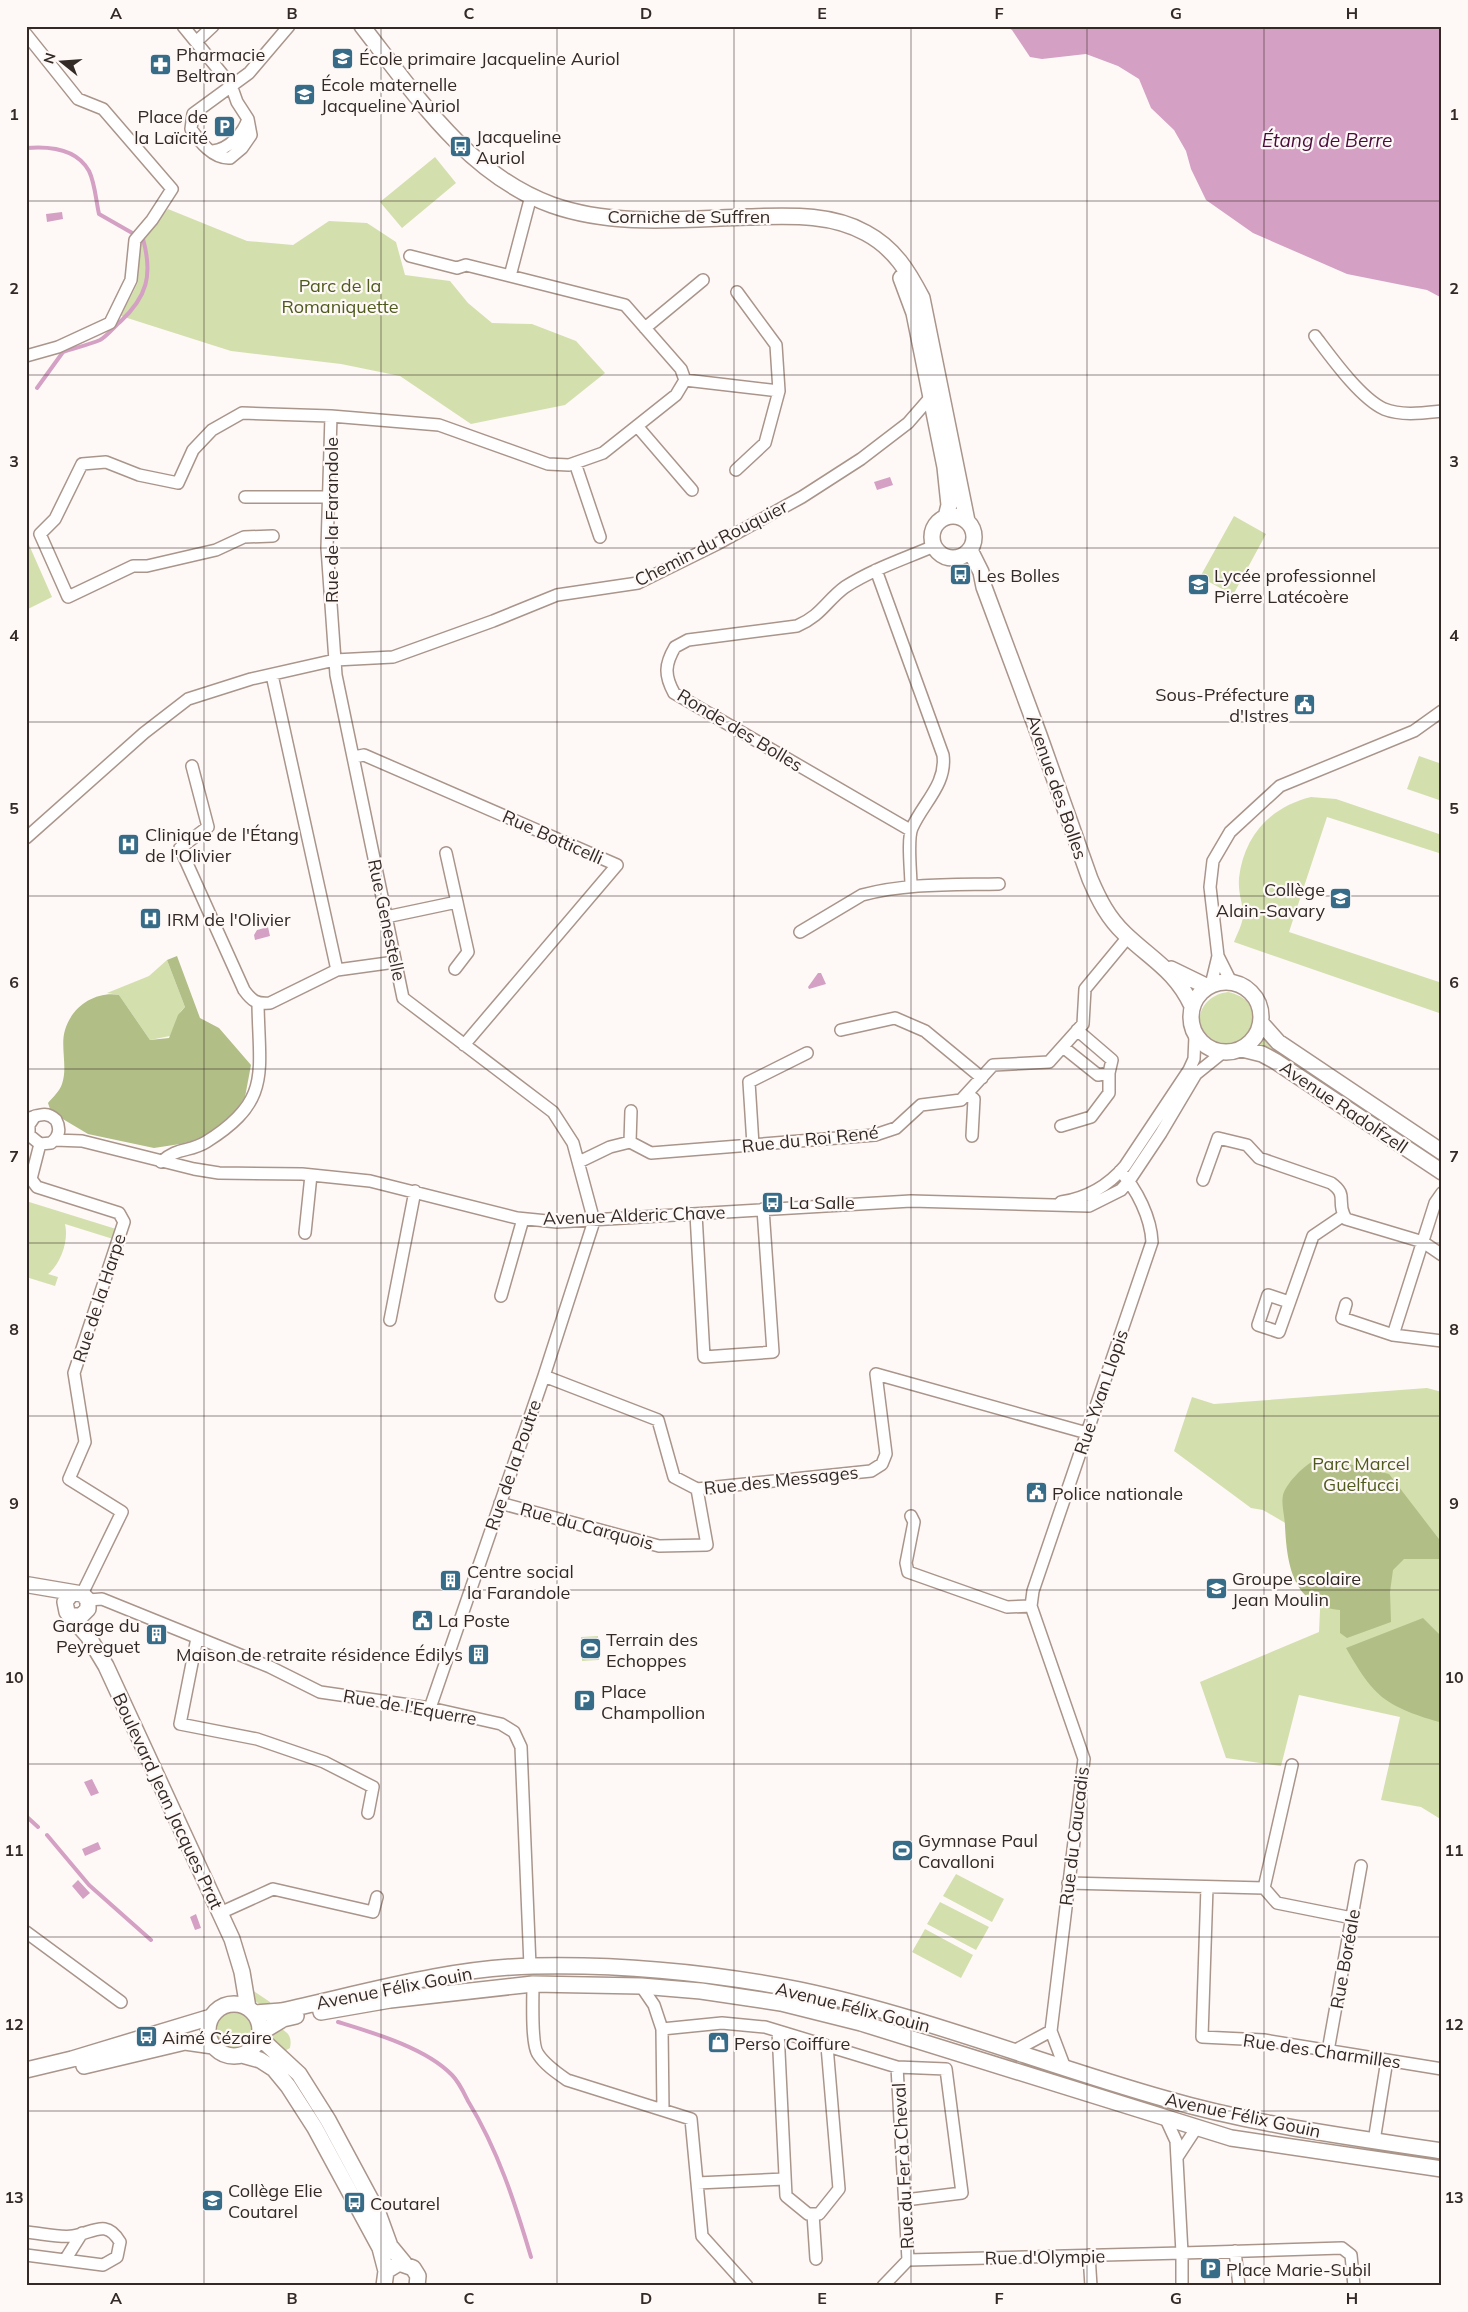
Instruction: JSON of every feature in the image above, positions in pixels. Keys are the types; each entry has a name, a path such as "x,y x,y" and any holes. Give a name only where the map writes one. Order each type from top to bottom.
{"main road":[{"name":"Corniche de Suffren","path":"362,26 453,140 486,169 531,196 554,205 607,218 660,220 801,216 827,218 867,233 898,257 922,298 935,392"},
{"path":"935,392 949,495 946,517"},
{"path":"935,392 967,521 974,531 975,538 964,554 944,556 934,546 933,531 937,523 946,517 956,516 967,521"},
{"name":"Avenue des Bolles","path":"964,554 980,572 1040,735 1090,879 1108,916 1128,937 1163,965 1185,991 1192,1006"},
{"name":"Avenue des Bolles","path":"1163,965 1209,986"},
{"path":"1231,982 1249,991 1256,999 1260,1009 1261,1023 1252,1041 1242,1049 1222,1053 1208,1048 1195,1036 1190,1017 1192,1006 1199,994 1209,986 1231,982"},
{"name":"Avenue Radolfzell","path":"1261,1023 1278,1042 1442,1152"},
{"name":"Avenue Radolfzell","path":"1242,1049 1262,1054 1275,1061 1442,1172"},
{"name":"Boulevard Jean Jacques Prat","path":"28,1584 77,1604 86,1633 106,1666 232,1939 252,2010"},
{"name":"Avenue Félix Gouin","path":"252,2010 281,2011 445,1974 530,1966 663,1970 799,1990 864,2006 1168,2100 1233,2116 1442,2151"},
{"path":"26,2070 72,2059 211,2017 224,2006 242,1972"},
{"name":"Avenue Félix Gouin","path":"260,2035 283,2019 390,2000 533,1984 641,1986 701,1991 788,2005 861,2023 1231,2138 1442,2169"},
{"path":"224,2006 240,2004 252,2010 259,2021 260,2035 256,2045 242,2055"},
{"path":"211,2017 208,2034 213,2046"},
{"path":"260,2035 299,2074 328,2120 381,2219 390,2246 404,2263 416,2272 419,2284"},
{"path":"26,2079 185,2042 213,2046 224,2054 242,2055 260,2060 274,2069 288,2086 314,2128 380,2248 383,2280"},
{"path":"383,2280 394,2264 404,2263"}],"street":[{"path":"183,26 231,85 237,102 248,120 251,135 242,148 230,158 216,156 198,140 191,129 193,114 231,85 249,73 287,27"},
{"path":"196,42 213,26"},
{"path":"26,34 78,99 103,108 172,189 152,220 134,240 131,280 110,323 58,347 26,356"},
{"path":"510,276 531,196"},
{"path":"410,256 457,268 466,265 625,305 682,370 685,380 779,391"},
{"path":"646,328 703,280"},
{"path":"736,470 765,444 779,391 776,344 737,292"},
{"path":"1315,336 1358,388 1384,408 1414,414 1442,411"},
{"name":"Rue de la Farandole","path":"335,660 327,548 331,416 439,425 548,464 569,465 603,453 676,395 685,380"},
{"name":"Chemin du Rouquier","path":"26,838 144,733 188,699 272,675 335,660 393,657 493,621 557,595 638,583 718,544 802,497 861,459 908,423 935,392"},
{"path":"273,536 244,537 216,550 147,566 133,566 68,597 40,534 58,513 82,464 106,462 139,475 178,482 193,450 212,430 242,413 331,416"},
{"path":"637,426 692,490"},
{"path":"575,463 600,537"},
{"path":"245,497 329,497"},
{"name":"Ronde des Bolles","path":"910,830 674,693 667,680 665,669 675,646 688,640 797,626 812,620 844,588 876,570 934,546"},
{"path":"876,570 943,755 945,768 942,777 910,830 910,886"},
{"name":"Rue Genestelle","path":"335,660 336,675 403,998 554,1112 574,1144 594,1221"},
{"path":"272,675 336,970"},
{"path":"1231,982 1218,956 1210,887 1213,860 1230,832 1280,786 1414,731 1442,711"},
{"name":"Rue Botticelli","path":"354,757 364,755 617,865 464,1045"},
{"path":"192,766 208,827 180,848 244,990 251,1000 258,1004 270,1003 336,970 395,962"},
{"path":"446,853 468,952 455,968"},
{"path":"800,932 862,894 910,886 999,884"},
{"path":"386,917 457,902"},
{"name":"Rue du Roi René","path":"630,1142 651,1153 875,1135 896,1128 921,1105 961,1100 993,1065 1050,1062 1083,1024 1084,989 1128,937"},
{"path":"1209,986 1218,956"},
{"path":"161,1162 172,1152 204,1144 245,1112 255,1093 260,1065 258,1004"},
{"path":"840,1030 895,1018 925,1031 982,1078"},
{"path":"1061,1126 1091,1117 1109,1093 1109,1073 1112,1060 1077,1030"},
{"name":"Avenue Alderic Chave","path":"1045,1204 1071,1200 1096,1192 1120,1172 1189,1070 1194,1059 1195,1036"},
{"path":"1063,1046 1098,1075 1109,1073"},
{"path":"753,1145 749,1082 808,1053"},
{"name":"Avenue Alderic Chave","path":"55,1140 82,1141 161,1162 219,1173 311,1175 370,1181 415,1191 471,1208 523,1219 561,1222 911,1201 1045,1204 1069,1207 1089,1206 1121,1190 1129,1181 1157,1140 1196,1074 1222,1053"},
{"path":"967,1094 974,1100 972,1136"},
{"path":"579,1162 610,1147 630,1142 630,1111"},
{"path":"46,1114 52,1116 59,1125 58,1136 55,1140 45,1145 40,1144 28,1134 31,1118 46,1114"},
{"name":"Avenue Alderic Chave","path":"59,1125 82,1141"},
{"path":"1203,1180 1218,1138 1247,1146 1258,1158 1331,1183 1339,1188 1343,1198 1341,1209 1346,1219 1423,1242 1442,1255"},
{"name":"Rue de la Harpe","path":"40,1144 31,1179 37,1187 118,1213 124,1222 74,1373 84,1442 69,1479 122,1512 77,1604"},
{"name":"Rue Yvan Llopis","path":"1031,1606 1033,1591 1152,1242 1151,1226 1129,1181 1120,1172"},
{"path":"305,1233 311,1175"},
{"path":"390,1320 415,1191"},
{"path":"1393,1335 1435,1203 1442,1193"},
{"path":"696,1214 704,1357 773,1352 763,1209"},
{"path":"1289,1302 1312,1236 1344,1215"},
{"path":"501,1296 523,1219"},
{"name":"Rue de la Poutre","path":"430,1708 544,1376 594,1221"},
{"path":"1346,1304 1342,1318 1393,1335 1442,1341"},
{"name":"Rue des Messages","path":"544,1376 658,1420 674,1477 697,1489 871,1471 882,1464 886,1454 876,1374 1087,1433"},
{"name":"Rue du Carquois","path":"500,1503 659,1546 707,1545 697,1489"},
{"path":"911,1516 914,1522 906,1563 908,1572 1007,1607 1031,1606"},
{"name":"Rue de l'Equerre","path":"77,1604 102,1599 270,1667 320,1692 430,1708 516,1729 521,1747 530,1966"},
{"name":"Rue du Caucadis","path":"1031,1606 1084,1759 1051,2031 1065,2068"},
{"path":"197,1638 180,1724 257,1739 324,1762 373,1787 368,1813"},
{"path":"1264,1888 1292,1765"},
{"name":"Rue Boréale","path":"1328,2051 1362,1866"},
{"path":"1068,1883 1264,1888 1278,1903 1352,1918"},
{"name":"Rue des Charmilles","path":"1207,1886 1202,2037 1264,2040 1387,2060 1441,2066"},
{"path":"220,1912 273,1889 373,1912 377,1897"},
{"path":"26,1932 120,2002"},
{"path":"533,1984 532,2007 536,2053 550,2068 568,2080 691,2119 702,2236 747,2286"},
{"path":"641,1986 654,2005 662,2029 663,2110"},
{"path":"662,2029 722,2024 765,2028 897,2067 946,2069"},
{"path":"778,2031 786,2196 808,2214 819,2214 839,2189 827,2046"},
{"path":"1012,2052 1051,2031"},
{"path":"905,2200 962,2194 946,2069 960,2053"},
{"path":"1374,2141 1387,2060"},
{"name":"Rue du Fer à Cheval","path":"882,2286 908,2260 897,2067"},
{"path":"1165,2117 1176,2141 1178,2156 1182,2286"},
{"path":"1178,2156 1197,2127"},
{"path":"697,2183 785,2178"},
{"path":"813,2214 816,2259"},
{"path":"26,2232 73,2236 105,2228 115,2233 120,2242 117,2257 103,2265 26,2255"},
{"path":"65,2260 82,2233"},
{"name":"Rue d'Olympie","path":"908,2260 1342,2248 1351,2255 1354,2286"},
{"path":"1235,2251 1239,2286"},
{"path":"1089,2256 1091,2286"}],"green space":[{"path":"435,157 456,183 402,228 380,202"},
{"name":"Parc de la Romaniquette","path":"168,209 247,241 293,245 329,221 367,223 396,242 405,275 450,281 468,303 492,323 532,324 576,341 605,373 565,405 471,424 400,376 341,364 231,351 121,316 138,282 139,237"},
{"path":"1234,516 1266,534 1233,595 1200,577"},
{"path":"26,538 52,597 26,610"},
{"path":"1419,756 1442,764 1442,801 1407,789"},
{"path":"1311,797 1336,799 1442,835 1442,854 1327,817 1289,932 1442,983 1442,1014 1234,942 1243,916 1239,878 1242,863 1253,837 1272,816 1283,808"},
{"path":"177,956 200,1018 219,1028 251,1065 245,1097 237,1109 208,1137 154,1148 88,1134 51,1112 48,1103 60,1089 64,1077 63,1043 65,1030 73,1014 86,1002 102,995 119,995 150,1040 169,1038 178,1015 185,1007 167,960"},
{"path":"167,960 185,1007 181,1011 170,1036 150,1040 119,995 107,993 149,976"},
{"path":"1228,992 1245,999 1252,1010 1253,1022 1247,1033 1238,1042 1227,1046 1215,1044 1204,1033 1200,1018 1201,1012 1208,1001 1214,996"},
{"path":"1264,1036 1442,1157 1442,1167 1256,1048"},
{"path":"26,1201 116,1229 113,1239 65,1224 66,1237 63,1251 57,1264 48,1274 58,1277 55,1286 26,1277"},
{"name":"Parc Marcel Guelfucci","path":"1427,1388 1442,1392 1442,1820 1421,1807 1381,1800 1400,1717 1299,1695 1281,1766 1226,1758 1200,1682 1319,1632 1323,1545 1263,1510 1251,1508 1174,1451 1192,1397 1214,1404"},
{"path":"1329,1459 1389,1474 1442,1543 1442,1559 1404,1559 1393,1570 1390,1592 1391,1622 1347,1638 1340,1633 1340,1610 1324,1607 1312,1601 1302,1592 1296,1581 1288,1555 1282,1503 1287,1486 1302,1469 1310,1463"},
{"path":"1423,1618 1442,1637 1442,1710 1439,1722 1406,1711 1383,1697 1373,1689 1346,1648"},
{"name":"Terrain des Echoppes","path":"598,1636 599,1660 582,1661 581,1637"},
{"path":"956,1874 1004,1899 992,1922 943,1896"},
{"path":"940,1902 989,1927 976,1950 927,1924"},
{"path":"925,1929 973,1955 961,1978 912,1952"},
{"path":"252,1990 270,2002 271,2005 265,2006 258,2003 252,1997"},
{"path":"238,2010 245,2013 251,2019 254,2030 253,2038 245,2047 238,2050 230,2050 223,2047 215,2038 214,2026 217,2019 226,2011"},
{"path":"280,2028 288,2034 291,2041 290,2048 281,2053 272,2039 274,2031"}],"water":[{"name":"Étang de Berre","path":"1005,26 1442,26 1442,298 1427,290 1347,274 1253,233 1206,200 1191,169 1186,151 1174,130 1151,108 1139,79 1118,66 1086,54 1042,59 1030,57 1012,30"},
{"path":"62,212 63,219 47,222 46,214"},
{"path":"890,477 893,485 877,490 874,482"},
{"path":"268,927 270,936 255,940 254,935 257,930"},
{"path":"818,973 821,973 826,984 809,989 808,987"},
{"path":"92,1779 99,1793 91,1796 84,1782"},
{"path":"98,1842 101,1849 85,1856 82,1849"},
{"path":"78,1880 90,1893 83,1899 72,1886"},
{"path":"196,1914 201,1928 195,1930 190,1917"}],"waterway":[{"path":"26,148 62,150 77,158 84,164 91,176 99,214 134,234"},
{"path":"37,388 63,352 100,340 136,304 142,294 147,274 146,252 143,239"},
{"path":"26,1816 38,1827"},
{"path":"47,1835 89,1885 151,1940"},
{"path":"338,2022 383,2036 414,2049 441,2065 455,2078 479,2120 497,2158 512,2197 531,2257"}],"place":[{"name":"École primaire Jacqueline Auriol","path":"343,58"},
{"name":"Pharmacie Beltran","path":"160,64"},
{"name":"École maternelle Jacqueline Auriol","path":"305,94"},
{"name":"Place de la Laïcité","path":"224,126"},
{"name":"Jacqueline Auriol","path":"460,146"},
{"name":"Les Bolles","path":"961,575"},
{"name":"Lycée professionnel Pierre Latécoère","path":"1198,585"},
{"name":"Sous-Préfecture d'Istres","path":"1305,704"},
{"name":"Clinique de l'Étang de l'Olivier","path":"129,844"},
{"name":"Collège Alain-Savary","path":"1341,899"},
{"name":"IRM de l'Olivier","path":"151,919"},
{"name":"La Salle","path":"773,1202"},
{"name":"Police nationale","path":"1036,1493"},
{"name":"Centre social la Farandole","path":"451,1581"},
{"name":"Groupe scolaire Jean Moulin","path":"1216,1588"},
{"name":"La Poste","path":"422,1620"},
{"name":"Garage du Peyreguet","path":"156,1635"},
{"name":"Terrain des Echoppes","path":"590,1649"},
{"name":"Maison de retraite résidence Édilys","path":"479,1654"},
{"name":"Place Champollion","path":"585,1701"},
{"name":"Gymnase Paul Cavalloni","path":"902,1850"},
{"name":"Aimé Cézaire","path":"146,2037"},
{"name":"Perso Coiffure","path":"718,2043"},
{"name":"Collège Elie Coutarel","path":"212,2200"},
{"name":"Coutarel","path":"354,2203"},
{"name":"Place Marie-Subil","path":"1210,2269"}]}
